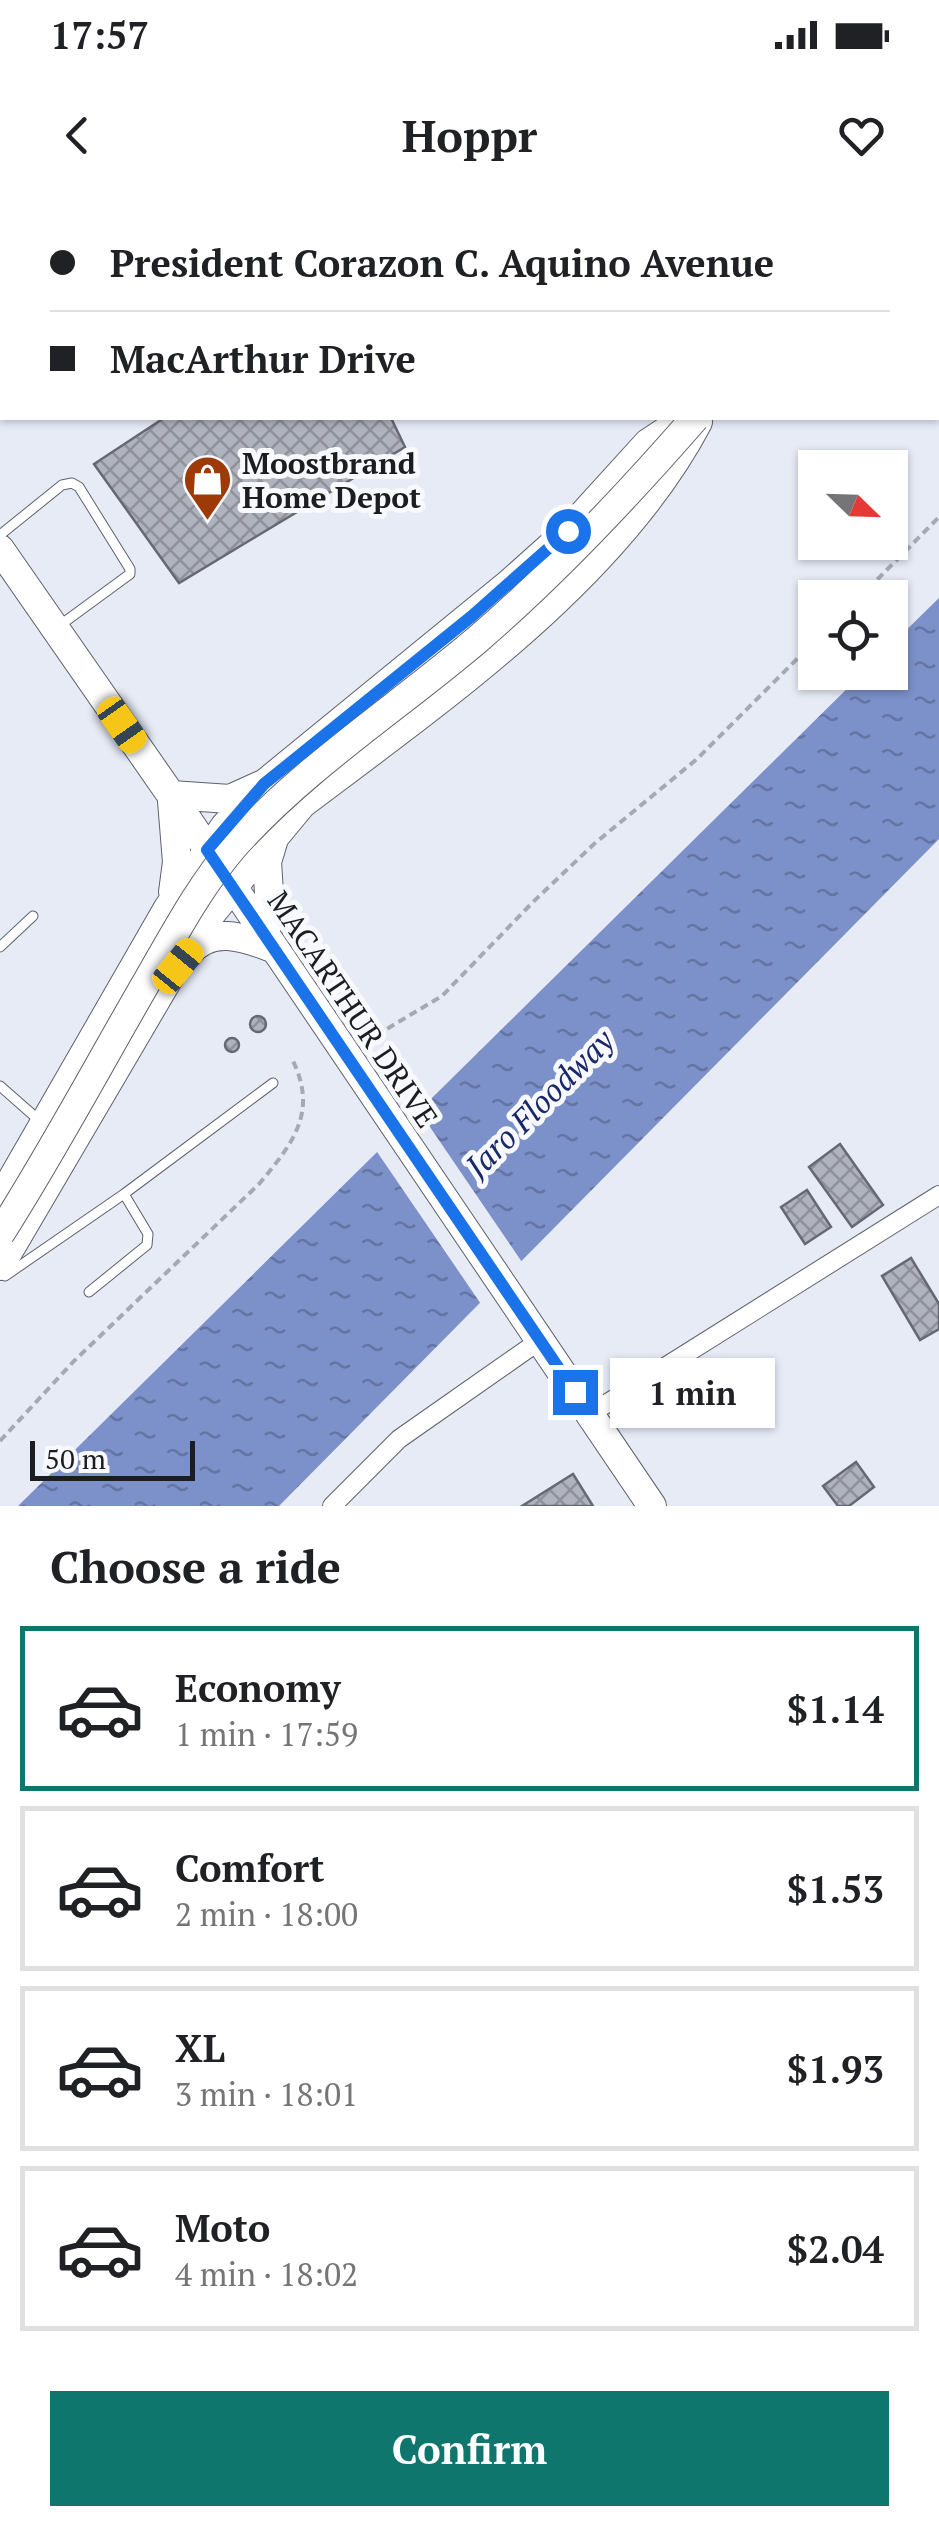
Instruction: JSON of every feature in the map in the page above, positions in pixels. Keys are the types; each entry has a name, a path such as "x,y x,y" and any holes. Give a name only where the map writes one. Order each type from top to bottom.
{"main road":[{"path":"0,1200 168,908 207,850 264,784 472,616 568,531 648,442 683,420"},
{"path":"0,1234 179,926 231,850 268,808 552,574 696,420"},
{"path":"0,1266 196,932 277,831 302,804 479,668 584,572 674,466 697,420"},
{"name":"MACARTHUR DRIVE","path":"0,550 171,794 652,1506"},
{"path":"168,908 177,862 171,794 230,798 264,784"},
{"path":"178,966 196,944 215,936 237,935 268,942 267,862 277,831"}],"street":[{"path":"590,1414 939,1194"},
{"path":"332,1506 399,1439 536,1336"}],"lane":[{"path":"0,535 62,486 72,483 80,486 130,569 127,578 55,629"},
{"path":"0,947 33,916"},
{"path":"0,1280 124,1194 272,1083"},
{"path":"0,1086 43,1124"},
{"path":"89,1292 148,1245 148,1234 124,1194"}],"path":[{"path":"878,580 939,517"},
{"path":"344,1054 442,996 532,902 696,759 798,659"},
{"path":"0,1440 102,1334 260,1184 285,1153 294,1140 303,1106 302,1079 291,1056"}],"water":[{"name":"Jaro Floodway","path":"939,598 939,839 279,1506 18,1506 846,690 908,690 908,628"}],"pier":[{"path":"415,1105 524,1265 483,1307 373,1146"}],"building":[{"name":"Moostbrand Home Depot","path":"161,420 392,420 405,447 179,583 94,464"},
{"path":"258,1016 266,1024 258,1032 250,1024"},
{"path":"232,1038 239,1045 232,1052 225,1045"},
{"path":"840,1144 883,1205 852,1227 809,1167"},
{"path":"807,1190 831,1227 805,1244 781,1207"},
{"path":"911,1258 939,1304 939,1329 920,1340 882,1276"},
{"path":"856,1462 874,1487 849,1506 838,1506 823,1486"},
{"path":"573,1474 593,1506 522,1506"}],"place":[{"name":"Moostbrand Home Depot","path":"207,522"}],"route":[{"path":"568,531 472,616 264,784 207,850 575,1392"}]}
